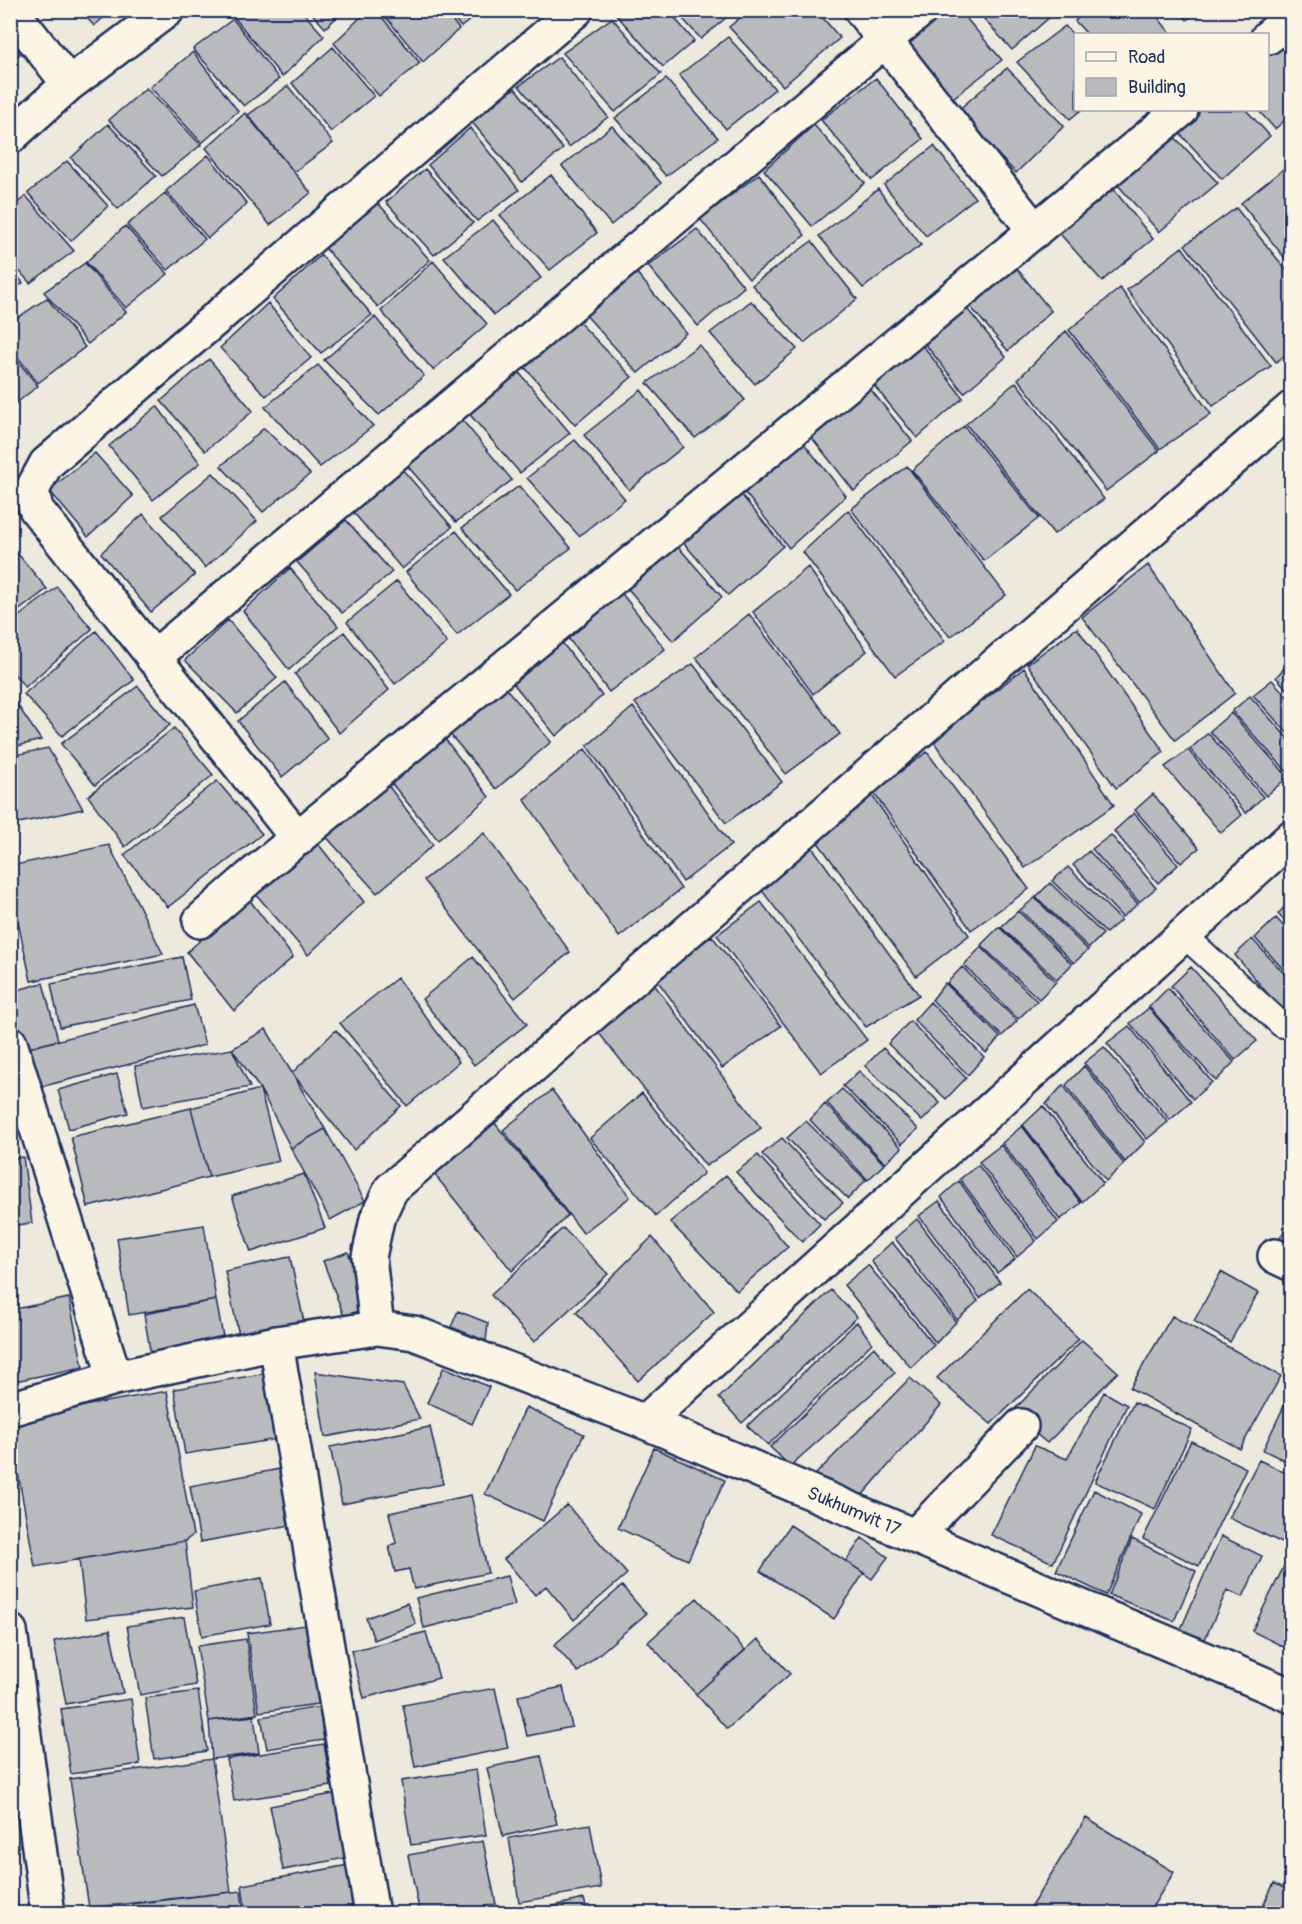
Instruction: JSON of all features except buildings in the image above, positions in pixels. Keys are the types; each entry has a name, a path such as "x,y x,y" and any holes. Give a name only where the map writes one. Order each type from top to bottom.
{"street":[{"path":"11,10 69,84"},
{"path":"10,137 69,84 167,10"},
{"path":"298,839 36,509 32,490 46,464 576,10"},
{"path":"861,10 1035,231"},
{"path":"153,658 921,10"},
{"path":"1269,37 1292,17"},
{"path":"200,921 1180,111"},
{"path":"377,1328 369,1257 377,1219 392,1189 1292,408"},
{"path":"645,1422 1292,837"},
{"path":"10,1043 115,1378"},
{"name":"Sukhumvit 17","path":"10,1409 115,1378 276,1343 377,1328 414,1333 645,1422 1292,1696"},
{"path":"276,1343 372,1914"},
{"path":"915,1536 1021,1426"},
{"path":"10,1630 48,1914"}],"lane":[{"path":"1184,935 1281,1025"}]}
